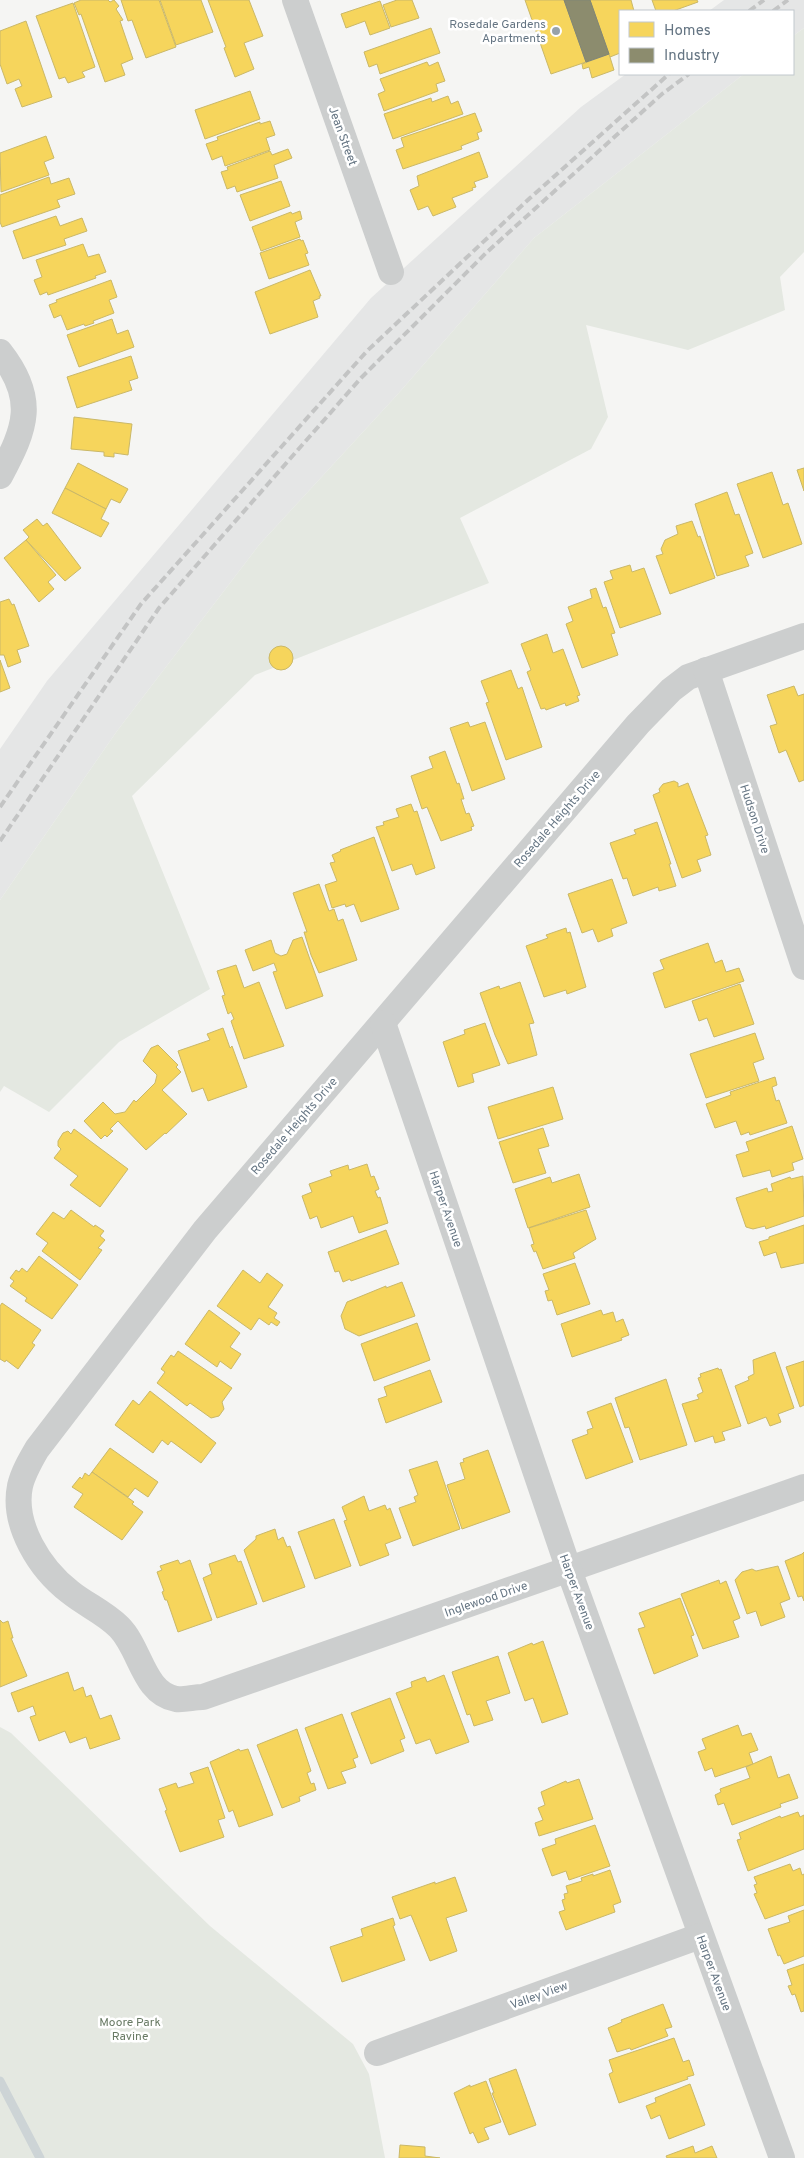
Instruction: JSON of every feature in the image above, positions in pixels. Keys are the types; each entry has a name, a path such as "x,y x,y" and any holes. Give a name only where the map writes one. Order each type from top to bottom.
{"street":[{"name":"Jean Street","path":"295,0 391,272"},
{"path":"0,352 18,380 24,400 24,418 20,436 0,476"},
{"name":"Rosedale Heights Drive","path":"166,1696 151,1683 131,1643 121,1629 106,1615 69,1592 53,1576 37,1555 20,1520 20,1487 26,1468 38,1449 205,1230 638,724 671,690 688,677 804,636"},
{"name":"Hudson Drive","path":"706,670 804,967"},
{"name":"Harper Avenue","path":"383,1023 569,1570 782,2158"},
{"name":"Inglewood Drive","path":"166,1696 178,1699 203,1697 804,1487"},
{"name":"Valley View","path":"377,2053 700,1936"}],"shaded area":[{"path":"724,0 804,0 804,28 794,35 794,10 710,10"},
{"path":"625,75 743,75 534,238 397,395 259,545 117,731 0,900 0,749 47,681 371,298 581,107"}],"green space":[{"path":"804,28 804,252 780,277 785,310 688,350 586,325 608,417 591,449 460,518 489,583 255,675 132,796 210,989 119,1042 49,1112 4,1086 0,1092 0,900 117,731 259,545 397,395 534,238 743,75 794,75 794,35"},
{"name":"Moore Park Ravine","path":"0,1727 11,1733 210,1926 353,2044 369,2074 385,2158 0,2158"}],"building: Homes":[{"path":"81,0 108,0 110,2 114,0 119,6 116,9 123,20 120,21 133,59 121,64 125,75 105,82 81,14 79,15 74,3"},
{"path":"121,0 159,0 176,47 146,58 132,20 128,21"},
{"path":"160,0 201,0 213,32 176,45"},
{"path":"208,0 249,0 263,36 244,43 254,69 235,77"},
{"path":"397,0 412,0 419,18 391,27 383,5"},
{"name":"Rosedale Gardens Apartments","path":"525,0 564,0 586,62 551,74"},
{"path":"590,0 631,0 634,10 619,10 619,53 610,57"},
{"path":"652,0 697,0 698,2 676,10 656,10"},
{"path":"380,1 390,28 370,35 365,21 346,28 341,14"},
{"path":"73,3 95,67 82,72 85,77 68,83 65,77 59,79 36,16"},
{"path":"26,21 52,97 22,107 15,89 22,86 19,79 7,84 0,64 0,31"},
{"path":"431,28 440,53 380,74 377,64 369,67 364,52"},
{"path":"609,54 614,70 592,78 589,67 583,69 582,64"},
{"path":"427,62 429,66 438,62 445,81 436,84 438,91 384,111 378,94 385,91 380,79"},
{"path":"250,91 260,119 205,139 195,110"},
{"path":"448,96 451,104 458,101 463,114 393,139 384,114 431,98 432,102"},
{"path":"475,113 482,131 477,133 479,139 461,146 462,149 403,169 396,150 404,147 401,138"},
{"path":"270,121 275,135 266,138 270,150 225,166 222,156 212,160 206,144 218,140 217,137 260,122 260,124"},
{"path":"46,136 54,158 44,162 49,175 1,192 0,153"},
{"path":"288,149 292,158 274,165 278,178 237,192 235,186 227,189 221,172 228,170 227,167 270,151 272,155"},
{"path":"479,152 488,177 474,182 476,187 472,188 473,190 452,198 456,207 433,216 428,206 418,210 410,190 419,186 417,176"},
{"path":"49,177 51,184 69,178 75,194 57,200 60,207 2,227 0,222 0,195"},
{"path":"281,181 290,206 250,221 240,195"},
{"path":"300,211 302,219 295,222 300,237 261,251 252,227 291,212 292,214"},
{"path":"56,216 60,226 82,218 87,231 64,239 66,245 23,259 13,231"},
{"path":"300,239 301,241 303,240 308,253 305,254 309,265 269,279 260,253"},
{"path":"83,244 88,257 99,254 106,272 95,276 96,278 48,295 47,292 40,295 34,280 42,277 36,260"},
{"path":"310,270 321,296 313,301 318,317 270,334 255,292"},
{"path":"111,280 117,297 109,300 114,313 93,321 94,323 85,326 84,324 67,330 61,315 54,318 49,305 57,302 56,300"},
{"path":"112,319 117,334 128,330 134,347 79,367 67,335"},
{"path":"131,356 138,378 129,381 132,390 77,408 67,377"},
{"path":"74,417 132,424 128,455 114,453 114,457 104,456 104,452 71,449"},
{"path":"78,463 128,489 120,503 111,499 106,509 65,488"},
{"path":"804,468 804,491 797,470"},
{"path":"772,472 783,505 788,503 802,544 763,558 737,484"},
{"path":"65,488 106,509 101,519 109,523 101,537 52,513"},
{"path":"727,492 735,515 739,514 753,553 745,556 749,566 717,576 695,504"},
{"path":"37,519 43,526 47,523 81,568 65,581 26,540 29,537 23,530"},
{"path":"692,521 698,537 700,536 715,578 670,594 656,556 663,554 661,549 665,540 678,534 676,526"},
{"path":"26,540 56,575 48,582 54,589 39,602 4,558"},
{"path":"630,565 632,572 644,568 661,614 620,628 604,582 613,579 610,571"},
{"path":"596,588 603,608 606,607 615,633 611,634 618,655 582,668 566,624 573,621 568,607 592,598 590,590"},
{"path":"9,599 12,605 14,604 29,646 17,650 21,662 8,667 4,655 0,655 0,602"},
{"path":"547,634 553,653 563,649 580,695 577,696 579,701 566,706 565,703 546,710 545,708 541,709 527,672 531,670 521,644"},
{"path":"281,646 290,649 293,658 290,667 281,670 272,667 269,658 272,649"},
{"path":"0,660 10,688 0,692"},
{"path":"511,670 518,689 522,687 542,747 506,760 486,703 489,702 481,681"},
{"path":"794,686 798,696 804,694 804,780 799,782 786,750 779,753 770,726 777,724 767,695"},
{"path":"468,722 470,727 485,722 505,779 472,791 450,728"},
{"path":"445,751 457,784 459,783 464,799 461,799 466,814 469,813 474,826 471,827 472,830 441,841 427,807 422,809 411,776 433,768 429,757"},
{"path":"674,781 678,783 678,787 688,783 708,835 705,836 711,855 697,860 701,871 682,878 653,795 660,792 659,789 663,784"},
{"path":"411,804 414,812 417,811 435,868 416,875 412,864 392,871 376,827 384,825 383,822 399,817 396,809"},
{"path":"657,822 676,886 659,891 658,887 633,896 627,878 623,879 610,843 636,834 634,830"},
{"path":"374,837 399,909 361,922 354,904 346,907 345,904 332,908 325,885 337,881 330,863 335,862 332,855"},
{"path":"612,879 627,923 611,929 613,936 598,942 593,929 582,933 568,894"},
{"path":"319,884 329,911 334,909 338,921 343,919 357,960 319,973 311,955 304,932 307,932 293,893"},
{"path":"566,928 567,933 570,932 586,987 567,994 566,990 544,997 526,946 548,938 546,935"},
{"path":"302,937 323,996 286,1009 273,972 277,971 274,963 253,971 245,950 271,940 275,953 281,956 287,954 293,940"},
{"path":"708,943 715,963 722,960 726,972 739,968 744,981 665,1008 653,973 664,969 660,960"},
{"path":"236,965 244,988 259,982 284,1046 244,1059 231,1021 234,1019 231,1012 228,1014 222,996 225,995 217,971"},
{"path":"520,982 534,1023 529,1024 537,1055 508,1064 480,993 499,986 500,989"},
{"path":"740,984 754,1024 714,1037 707,1018 699,1021 692,1001"},
{"path":"485,1023 500,1065 472,1074 474,1082 458,1087 443,1042 465,1034 464,1030"},
{"path":"223,1028 230,1048 232,1046 247,1087 208,1101 203,1088 192,1092 178,1051 210,1040 207,1034"},
{"path":"755,1033 764,1059 753,1063 759,1081 706,1098 690,1054"},
{"path":"158,1045 178,1065 176,1067 181,1072 162,1090 187,1114 146,1150 118,1121 110,1129 113,1131 107,1137 105,1135 101,1139 84,1121 103,1102 115,1114 125,1112 134,1100 136,1102 155,1083 157,1075 143,1061 151,1048"},
{"path":"775,1077 777,1085 772,1087 776,1101 779,1100 787,1123 750,1135 749,1132 741,1135 736,1121 715,1128 706,1104 731,1095 730,1092"},
{"path":"553,1087 563,1119 498,1139 488,1107"},
{"path":"792,1126 803,1159 792,1163 794,1170 772,1177 770,1170 743,1177 736,1155 749,1151 746,1142"},
{"path":"543,1128 549,1146 538,1149 546,1173 513,1183 499,1142"},
{"path":"74,1129 128,1169 100,1207 70,1185 78,1176 54,1158 61,1149 58,1146 58,1141 63,1133 68,1131 71,1134"},
{"path":"367,1164 371,1177 374,1176 379,1189 375,1191 378,1198 380,1197 388,1223 359,1233 353,1216 321,1228 317,1216 310,1219 302,1196 312,1192 309,1184 332,1176 330,1171 348,1165 349,1170"},
{"path":"579,1174 590,1207 528,1228 515,1189 550,1177 552,1183"},
{"path":"803,1176 804,1216 766,1229 765,1226 753,1229 746,1227 736,1198 767,1188 768,1192 773,1191 771,1184 790,1177 791,1179"},
{"path":"71,1210 94,1227 95,1225 104,1231 100,1236 105,1240 98,1248 102,1250 80,1280 42,1251 48,1243 36,1234 53,1212 64,1219"},
{"path":"586,1210 596,1239 573,1253 575,1258 543,1269 536,1251 534,1252 531,1245 534,1244 529,1228"},
{"path":"804,1225 804,1263 781,1268 776,1252 764,1256 759,1242"},
{"path":"386,1230 399,1264 343,1282 339,1271 335,1272 328,1252"},
{"path":"39,1256 78,1285 52,1319 25,1301 27,1298 10,1286 14,1281 10,1278 16,1270 19,1272 22,1268 27,1272"},
{"path":"575,1263 590,1304 557,1315 552,1300 548,1301 545,1291 549,1290 543,1274"},
{"path":"243,1270 260,1283 267,1273 283,1285 268,1307 277,1313 274,1318 280,1322 277,1326 271,1322 269,1325 259,1318 251,1330 217,1306"},
{"path":"402,1282 415,1316 359,1336 345,1329 341,1316 347,1302 386,1286 386,1288"},
{"path":"2,1303 41,1330 32,1343 35,1345 18,1369 6,1360 5,1362 0,1359 0,1306"},
{"path":"209,1310 240,1333 230,1347 241,1354 231,1369 220,1361 217,1367 185,1344"},
{"path":"601,1310 603,1315 613,1312 616,1322 623,1319 629,1335 621,1338 622,1340 572,1357 561,1324"},
{"path":"417,1323 430,1360 374,1381 361,1344"},
{"path":"178,1351 232,1388 222,1402 224,1409 219,1416 211,1418 190,1403 187,1406 157,1383 165,1372 161,1369 171,1355 174,1357"},
{"path":"775,1352 794,1408 778,1414 781,1422 770,1426 766,1417 748,1424 735,1386 749,1380 748,1377 754,1374 753,1360"},
{"path":"804,1361 804,1405 800,1407 786,1367"},
{"path":"718,1368 719,1370 721,1369 741,1426 722,1432 725,1440 715,1443 713,1436 695,1442 682,1404 699,1399 697,1395 703,1392 698,1378 701,1377 700,1374"},
{"path":"430,1370 442,1402 386,1423 378,1399 387,1396 384,1387"},
{"path":"666,1379 687,1445 640,1460 629,1427 625,1428 615,1398"},
{"path":"150,1391 216,1443 201,1463 171,1441 168,1445 162,1440 153,1453 115,1425 133,1400 139,1405"},
{"path":"611,1403 633,1462 586,1479 572,1440 588,1434 587,1430 593,1428 587,1412"},
{"path":"110,1448 158,1482 148,1497 135,1488 128,1497 92,1472"},
{"path":"488,1450 510,1512 462,1529 447,1485 465,1479 460,1463 464,1462 463,1459"},
{"path":"437,1461 460,1529 413,1546 399,1508 416,1502 414,1497 418,1495 409,1470"},
{"path":"92,1472 134,1502 132,1504 143,1512 122,1540 74,1507 83,1494 72,1487 80,1477 82,1479 85,1473 89,1476"},
{"path":"364,1496 369,1511 385,1505 387,1510 390,1508 401,1538 385,1544 389,1555 360,1566 344,1521 347,1520 342,1507"},
{"path":"334,1519 351,1566 315,1579 298,1532"},
{"path":"275,1529 278,1540 283,1537 287,1547 290,1546 305,1587 263,1602 244,1550 256,1539 256,1536"},
{"path":"804,1552 804,1601 802,1596 798,1597 785,1561"},
{"path":"235,1555 238,1562 241,1561 257,1604 217,1618 203,1578 212,1574 209,1564"},
{"path":"178,1560 180,1564 190,1560 212,1620 178,1632 167,1600 165,1600 162,1592 164,1591 157,1572 162,1570 160,1566"},
{"path":"778,1566 790,1599 780,1603 785,1617 761,1626 756,1611 747,1614 735,1580 742,1572"},
{"path":"719,1580 720,1584 726,1581 740,1618 733,1621 739,1637 703,1649 681,1594"},
{"path":"680,1598 694,1635 691,1636 698,1656 654,1674 638,1629 645,1627 639,1613"},
{"path":"0,1620 3,1623 8,1621 13,1638 11,1638 27,1676 0,1687"},
{"path":"543,1641 568,1714 542,1723 533,1698 525,1701 508,1653 532,1643 533,1645"},
{"path":"498,1656 510,1693 486,1701 493,1720 474,1726 470,1714 467,1715 452,1672"},
{"path":"68,1672 74,1691 83,1687 86,1697 91,1695 100,1719 111,1715 120,1739 90,1749 86,1737 70,1743 65,1731 39,1741 30,1717 36,1715 33,1706 18,1712 11,1693"},
{"path":"444,1675 469,1742 436,1754 430,1739 416,1744 396,1693 412,1687 411,1682 425,1677 427,1682"},
{"path":"390,1698 405,1738 400,1740 404,1751 371,1764 351,1713"},
{"path":"342,1714 358,1757 353,1759 356,1767 341,1772 346,1783 328,1789 305,1728"},
{"path":"738,1725 742,1736 751,1733 758,1750 749,1753 753,1764 715,1777 712,1768 705,1771 698,1752 706,1749 702,1739"},
{"path":"297,1729 311,1771 307,1773 311,1784 314,1783 316,1790 299,1797 300,1801 282,1808 257,1745"},
{"path":"239,1749 240,1751 248,1749 273,1815 239,1827 233,1810 229,1812 210,1762"},
{"path":"771,1756 778,1778 789,1774 798,1798 780,1804 781,1807 732,1825 724,1803 718,1805 715,1795 721,1792 720,1789 750,1778 746,1767"},
{"path":"208,1767 225,1818 218,1820 224,1837 180,1852 159,1789 176,1783 178,1788 194,1783 190,1773"},
{"path":"579,1779 593,1819 539,1836 535,1823 543,1820 538,1808 545,1805 541,1792 566,1781 567,1783"},
{"path":"798,1812 800,1817 804,1815 804,1849 748,1871 737,1840 741,1839 739,1833 780,1816 781,1818"},
{"path":"595,1825 610,1866 569,1880 566,1871 552,1876 542,1849 556,1844 555,1839"},
{"path":"790,1864 793,1871 800,1868 802,1875 804,1874 804,1905 765,1919 754,1894 757,1893 754,1885 757,1884 754,1877"},
{"path":"610,1870 621,1902 613,1905 615,1912 566,1930 559,1912 565,1910 562,1900 565,1899 564,1894 568,1893 566,1886 582,1881 581,1878"},
{"path":"455,1877 467,1911 446,1918 457,1951 430,1961 411,1915 400,1919 392,1897"},
{"path":"804,1910 804,1956 784,1964 780,1955 778,1956 768,1929 790,1922 788,1916"},
{"path":"393,1918 395,1925 393,1926 405,1960 342,1982 330,1947 363,1936 361,1929"},
{"path":"804,1964 804,2011 801,2012 795,1994 792,1995 788,1986 792,1985 787,1970"},
{"path":"663,2004 672,2027 665,2029 668,2036 631,2050 630,2048 617,2052 608,2028 622,2022 621,2020"},
{"path":"674,2038 683,2062 689,2060 694,2075 687,2077 688,2079 619,2103 609,2074 613,2072 609,2060"},
{"path":"516,2069 536,2125 509,2135 492,2093 494,2093 489,2079"},
{"path":"486,2081 501,2122 484,2128 489,2139 478,2143 473,2132 470,2134 454,2093 470,2085 470,2087"},
{"path":"690,2084 705,2125 669,2139 660,2115 651,2119 646,2106 656,2102 655,2098"},
{"path":"400,2145 425,2147 425,2156 440,2158 399,2158"},
{"path":"693,2146 695,2153 712,2146 717,2158 667,2158 666,2156"}],"building: Industry":[{"path":"564,0 590,0 609,54 586,62"}],"waterway":[{"path":"0,2081 40,2158"}],"railway":[{"path":"750,10 764,0"},
{"path":"774,10 788,0"},
{"path":"0,807 141,604 367,351 530,198 668,75"},
{"path":"0,841 159,608 361,378 486,253 662,94 688,75"}],"place":[{"name":"Rosedale Gardens Apartments","path":"556,31"}]}
